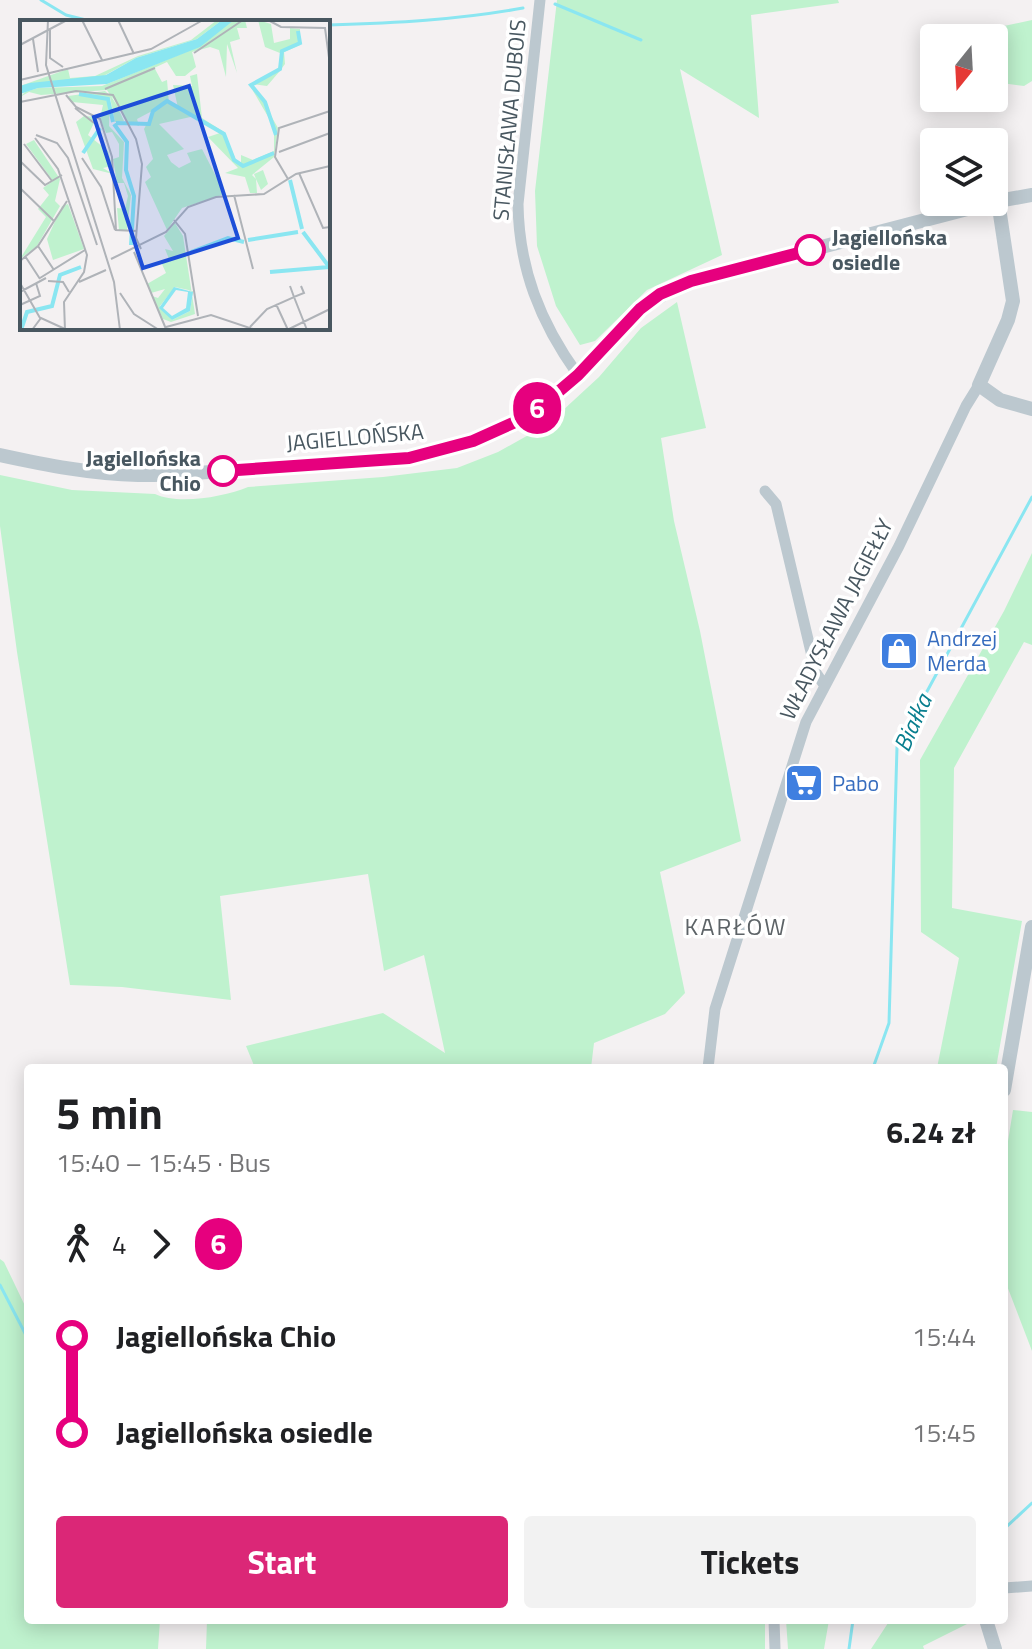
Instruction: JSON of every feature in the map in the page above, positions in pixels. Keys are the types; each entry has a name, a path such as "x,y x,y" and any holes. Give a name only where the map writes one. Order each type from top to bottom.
{"street":[{"name":"STANISŁAWA DUBOIS","path":"540,0 520,177 518,230 523,260 539,309 556,343 578,375"},
{"name":"JAGIELLOŃSKA","path":"1008,199 1032,195"},
{"name":"JAGIELLOŃSKA","path":"0,455 84,471 141,475 409,458 460,446 513,423 551,398 578,375 640,309 669,289 940,216"},
{"name":"WŁADYSŁAWA JAGIEŁŁY","path":"708,1064 715,1009 806,722 882,579 1008,320 1013,301 1000,216"},
{"path":"979,385 1000,400 1032,409"},
{"path":"765,491 776,504 816,673 825,686"},
{"path":"1008,1067 1032,927"},
{"path":"1008,1588 1032,1586"},
{"path":"774,1624 775,1649"},
{"path":"987,1624 995,1649"}],"green space":[{"path":"557,0 838,0 839,3 751,15 759,118 680,69 722,255 647,290 595,341 580,345 556,306 537,246 535,191"},
{"path":"1032,20 1032,81 1024,86 1008,84 1008,25"},
{"path":"677,302 706,428 661,438 674,521 700,631 741,841 660,872 685,993 665,1014 594,1043 591,1064 253,1064 246,1046 383,1013 445,1053 424,955 384,971 368,874 220,896 231,1000 122,987 70,985 17,652 0,526 0,475 72,490 155,494 188,499 214,497 248,487 457,468 498,452 548,424 599,377 641,328"},
{"path":"1032,553 1032,645 1024,642 954,768 952,908 1022,921 997,1064 938,1064 959,958 921,932 920,760 1004,611"},
{"path":"1013,1110 1032,1112 1032,1351 1008,1288 1008,1141"},
{"path":"0,1259 24,1304 24,1624 160,1624 158,1649 0,1649"},
{"path":"207,1624 765,1624 765,1649 206,1649"},
{"path":"786,1624 828,1624 824,1649 788,1649"},
{"path":"887,1624 967,1624 923,1646 924,1649 871,1649"}],"waterway":[{"path":"41,0 66,15 86,20"},
{"path":"555,4 641,40"},
{"path":"330,25 426,20 523,8"},
{"name":"Białka","path":"874,1064 889,1023 897,747 1032,497"},
{"path":"0,1285 24,1331"},
{"path":"1008,1525 1032,1503"},
{"name":"Białka","path":"849,1649 852,1624"}],"bus line":[{"name":"6","path":"223,471 409,458 460,446 513,423 551,398 578,375 640,309 660,294 691,281 810,250"}],"place":[{"name":"Jagiellońska osiedle","path":"810,250"},
{"name":"Jagiellońska Chio","path":"223,471"},
{"name":"Andrzej Merda","path":"899,651"},
{"name":"Pabo","path":"804,783"}],"district":[{"name":"KARŁÓW","path":"736,927"}]}
